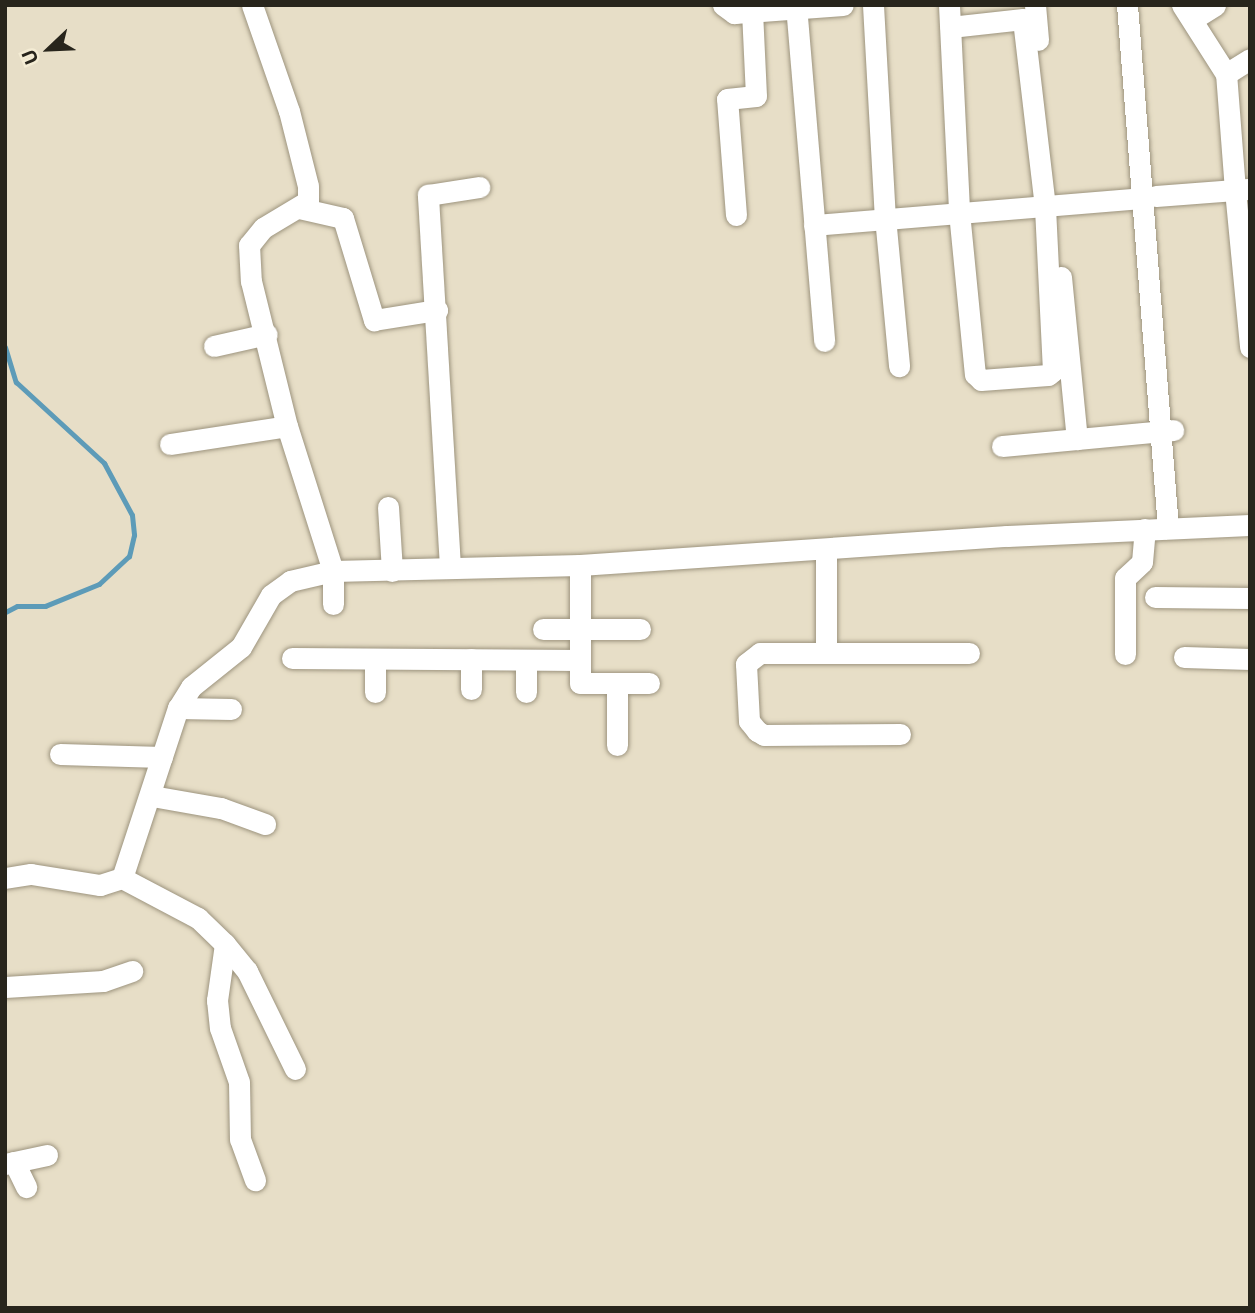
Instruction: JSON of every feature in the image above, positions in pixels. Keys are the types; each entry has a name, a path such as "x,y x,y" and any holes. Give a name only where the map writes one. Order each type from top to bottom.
{"street":[{"path":"252,5 289,111 308,186 308,201 263,228 249,245 251,281 267,334 288,426 333,571 333,604"},
{"path":"723,5 734,13 843,5"},
{"path":"873,5 884,217 898,366"},
{"path":"949,5 959,212 975,374 981,380 1053,371 1050,207 1035,5"},
{"path":"1128,5 1141,95"},
{"path":"1136,5 1174,528"},
{"path":"1215,5 1188,12 1226,74 1242,146 1249,334"},
{"path":"797,7 824,341"},
{"path":"736,215 727,99 756,96 752,12"},
{"path":"950,27 1023,19 1050,207 1077,439"},
{"path":"1226,74 1250,59"},
{"path":"450,568 437,310 428,195 480,187"},
{"path":"814,225 884,217 1050,207 1242,189"},
{"path":"299,208 343,218 374,320 437,310"},
{"path":"214,346 267,334"},
{"path":"170,444 288,426"},
{"path":"1002,446 1167,430"},
{"path":"388,507 392,571"},
{"path":"122,878 152,796 178,708 191,687 241,647 278,586 333,571 580,565 1145,529 1250,525"},
{"path":"1125,654 1125,578 1142,562 1145,529"},
{"path":"826,549 826,653"},
{"path":"580,565 580,683 649,683"},
{"path":"1155,597 1250,598"},
{"path":"543,629 640,629"},
{"path":"900,734 764,735 749,721 746,664 760,653 969,653"},
{"path":"1184,657 1250,659"},
{"path":"292,658 580,660"},
{"path":"375,659 375,692"},
{"path":"471,659 471,690"},
{"path":"526,660 526,692"},
{"path":"617,683 617,746"},
{"path":"178,708 231,709"},
{"path":"60,754 162,757"},
{"path":"152,796 201,803 265,824"},
{"path":"5,878 31,874 100,885 122,878 198,918 225,944 247,971 295,1069"},
{"path":"225,944 217,1000 220,1028 239,1082 240,1139 254,1180"},
{"path":"5,986 103,981 132,971"},
{"path":"26,1187 10,1163 47,1155"}],"waterway":[{"path":"5,347 16,382 104,463 132,515 134,535 129,556 99,584 45,606 17,606 5,612"}]}
